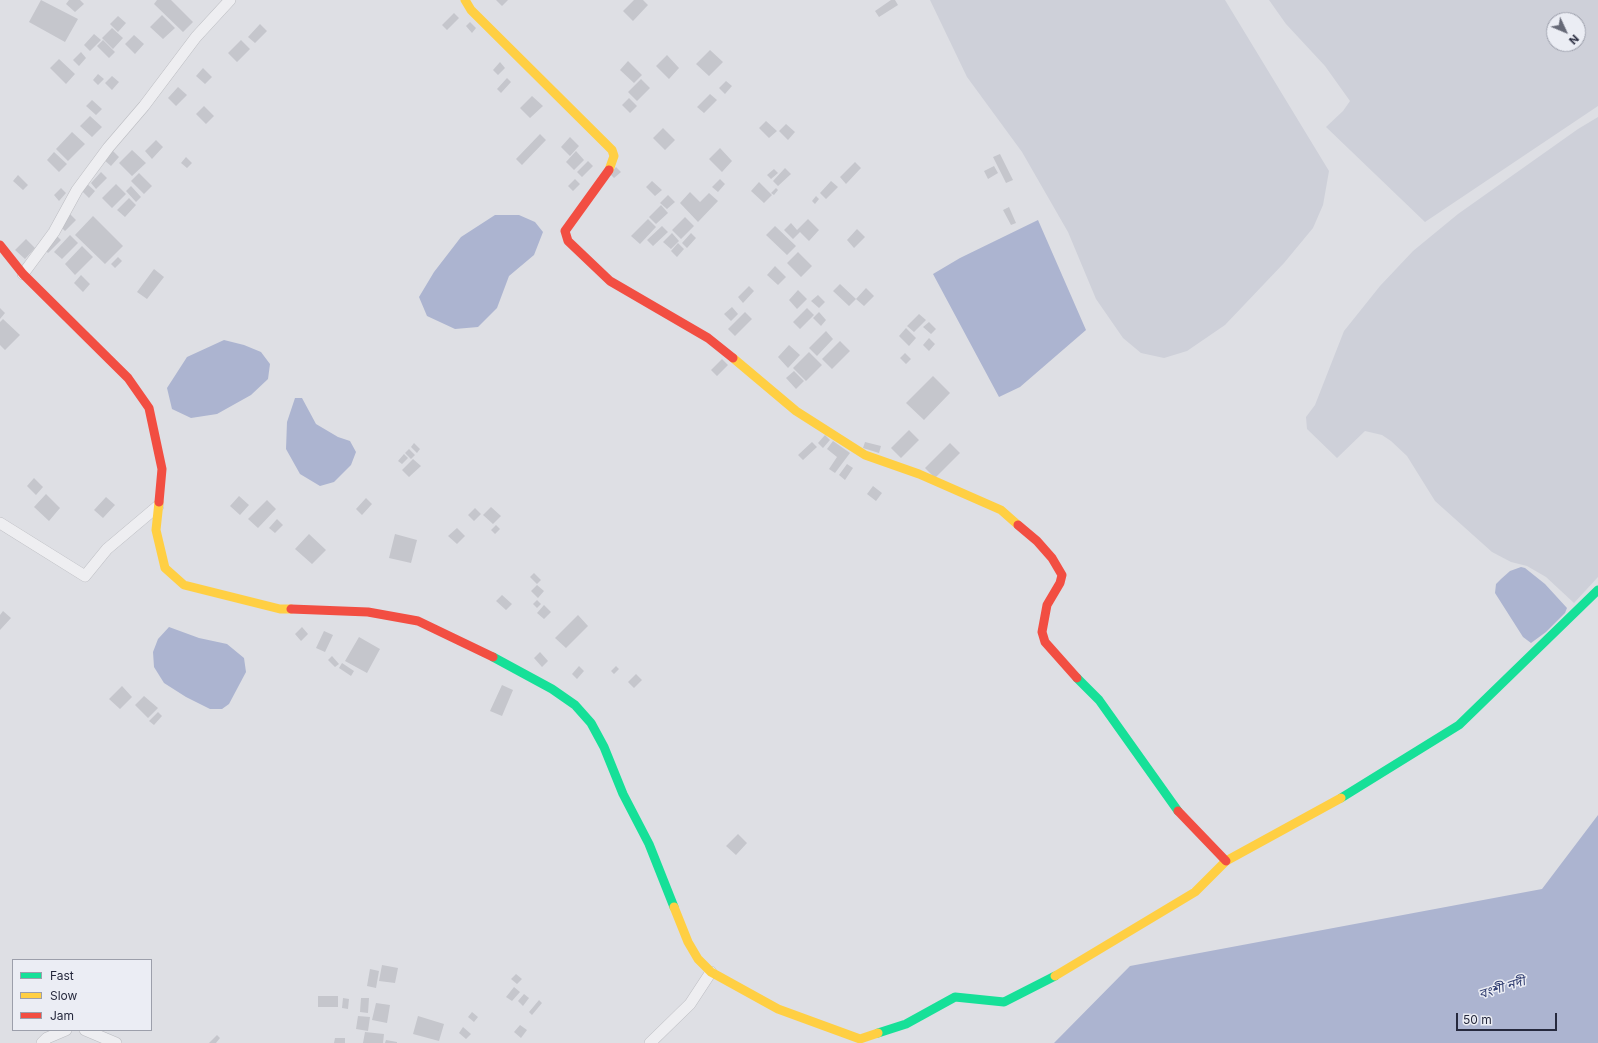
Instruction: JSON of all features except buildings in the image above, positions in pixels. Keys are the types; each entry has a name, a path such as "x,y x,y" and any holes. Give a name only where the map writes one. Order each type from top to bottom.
{"street":[{"path":"23,274 54,232 77,190 108,148 144,106 196,37 230,0"},
{"path":"465,0 471,10 612,150 614,156 609,170 565,231 568,241 610,281 708,338 796,411 865,455 919,474 970,498 1001,510 1038,541 1052,558 1062,575 1060,583 1047,605 1043,620 1042,632 1045,642 1071,672 1099,700 1182,817 1226,861"},
{"path":"0,245 23,274 128,378 149,408 162,470 156,530 165,568 184,585 280,609 368,612 418,621 509,664 552,689 575,705 591,723 604,747 623,794 649,844 688,942 698,959 711,972 778,1009 860,1039 906,1024 955,997 1004,1002 1051,978 1194,892 1226,861 1318,812 1459,725 1598,590"},
{"path":"0,522 85,576 107,549 158,506"},
{"path":"650,1043 690,1004 711,972"},
{"path":"42,1043 47,1038 64,1031"},
{"path":"87,1031 116,1043"}],"shaded area":[{"path":"930,0 1225,0 1329,171 1323,205 1313,228 1284,263 1225,325 1187,351 1164,358 1141,353 1123,338 1096,299 1068,232 1022,152 967,77"},
{"path":"1269,0 1598,0 1598,106 1425,222 1326,127 1343,111 1350,101 1325,66 1286,24"},
{"path":"1598,117 1598,577 1574,603 1546,577 1527,566 1511,562 1492,552 1435,501 1407,456 1391,441 1382,435 1365,431 1337,458 1307,429 1306,417 1315,405 1344,331 1380,286 1413,251 1458,214 1578,129"}],"water":[{"path":"495,215 519,215 535,222 543,232 534,255 509,276 497,308 478,327 455,329 427,316 419,297 434,272 461,237"},
{"path":"1038,220 1086,330 1020,387 999,397 933,274 960,258"},
{"path":"224,340 244,345 261,352 270,364 268,379 251,395 217,414 191,418 172,409 167,388 187,357"},
{"path":"295,398 302,398 316,424 338,437 350,441 356,452 351,465 334,482 320,486 300,474 286,449 287,422"},
{"path":"1521,567 1525,568 1545,584 1567,608 1565,613 1546,632 1531,643 1523,637 1495,593 1496,584 1501,579 1510,571"},
{"path":"169,627 199,638 227,644 244,658 246,672 229,704 222,709 210,709 186,697 164,683 154,667 153,652 158,639"},
{"name":"বংশী নদী","path":"1598,815 1598,1043 1054,1043 1130,966 1542,889"}],"traffic: fast":[{"path":"1341,798 1459,725 1598,590"},
{"path":"493,657 552,689 575,705 591,723 604,747 623,794 649,844 674,907"},
{"path":"1077,678 1099,700 1178,811"},
{"path":"878,1033 906,1024 955,997 1004,1002 1055,976"}],"traffic: slow":[{"path":"465,0 471,10 612,150 614,156 609,170"},
{"path":"733,358 796,411 865,455 919,474 1001,510 1018,525"},
{"path":"159,502 156,530 165,568 184,585 280,609 291,609"},
{"path":"1055,976 1195,892 1226,861 1341,798"},
{"path":"674,907 688,942 698,959 711,972 778,1009 860,1039 878,1033"}],"traffic: jam":[{"path":"609,170 565,231 568,241 610,281 708,338 733,358"},
{"path":"0,245 23,274 128,378 149,408 162,469 159,502"},
{"path":"1018,525 1037,541 1052,558 1062,575 1060,583 1047,605 1042,632 1045,642 1077,678"},
{"path":"291,609 368,612 418,621 493,657"},
{"path":"1178,811 1226,861"}]}
